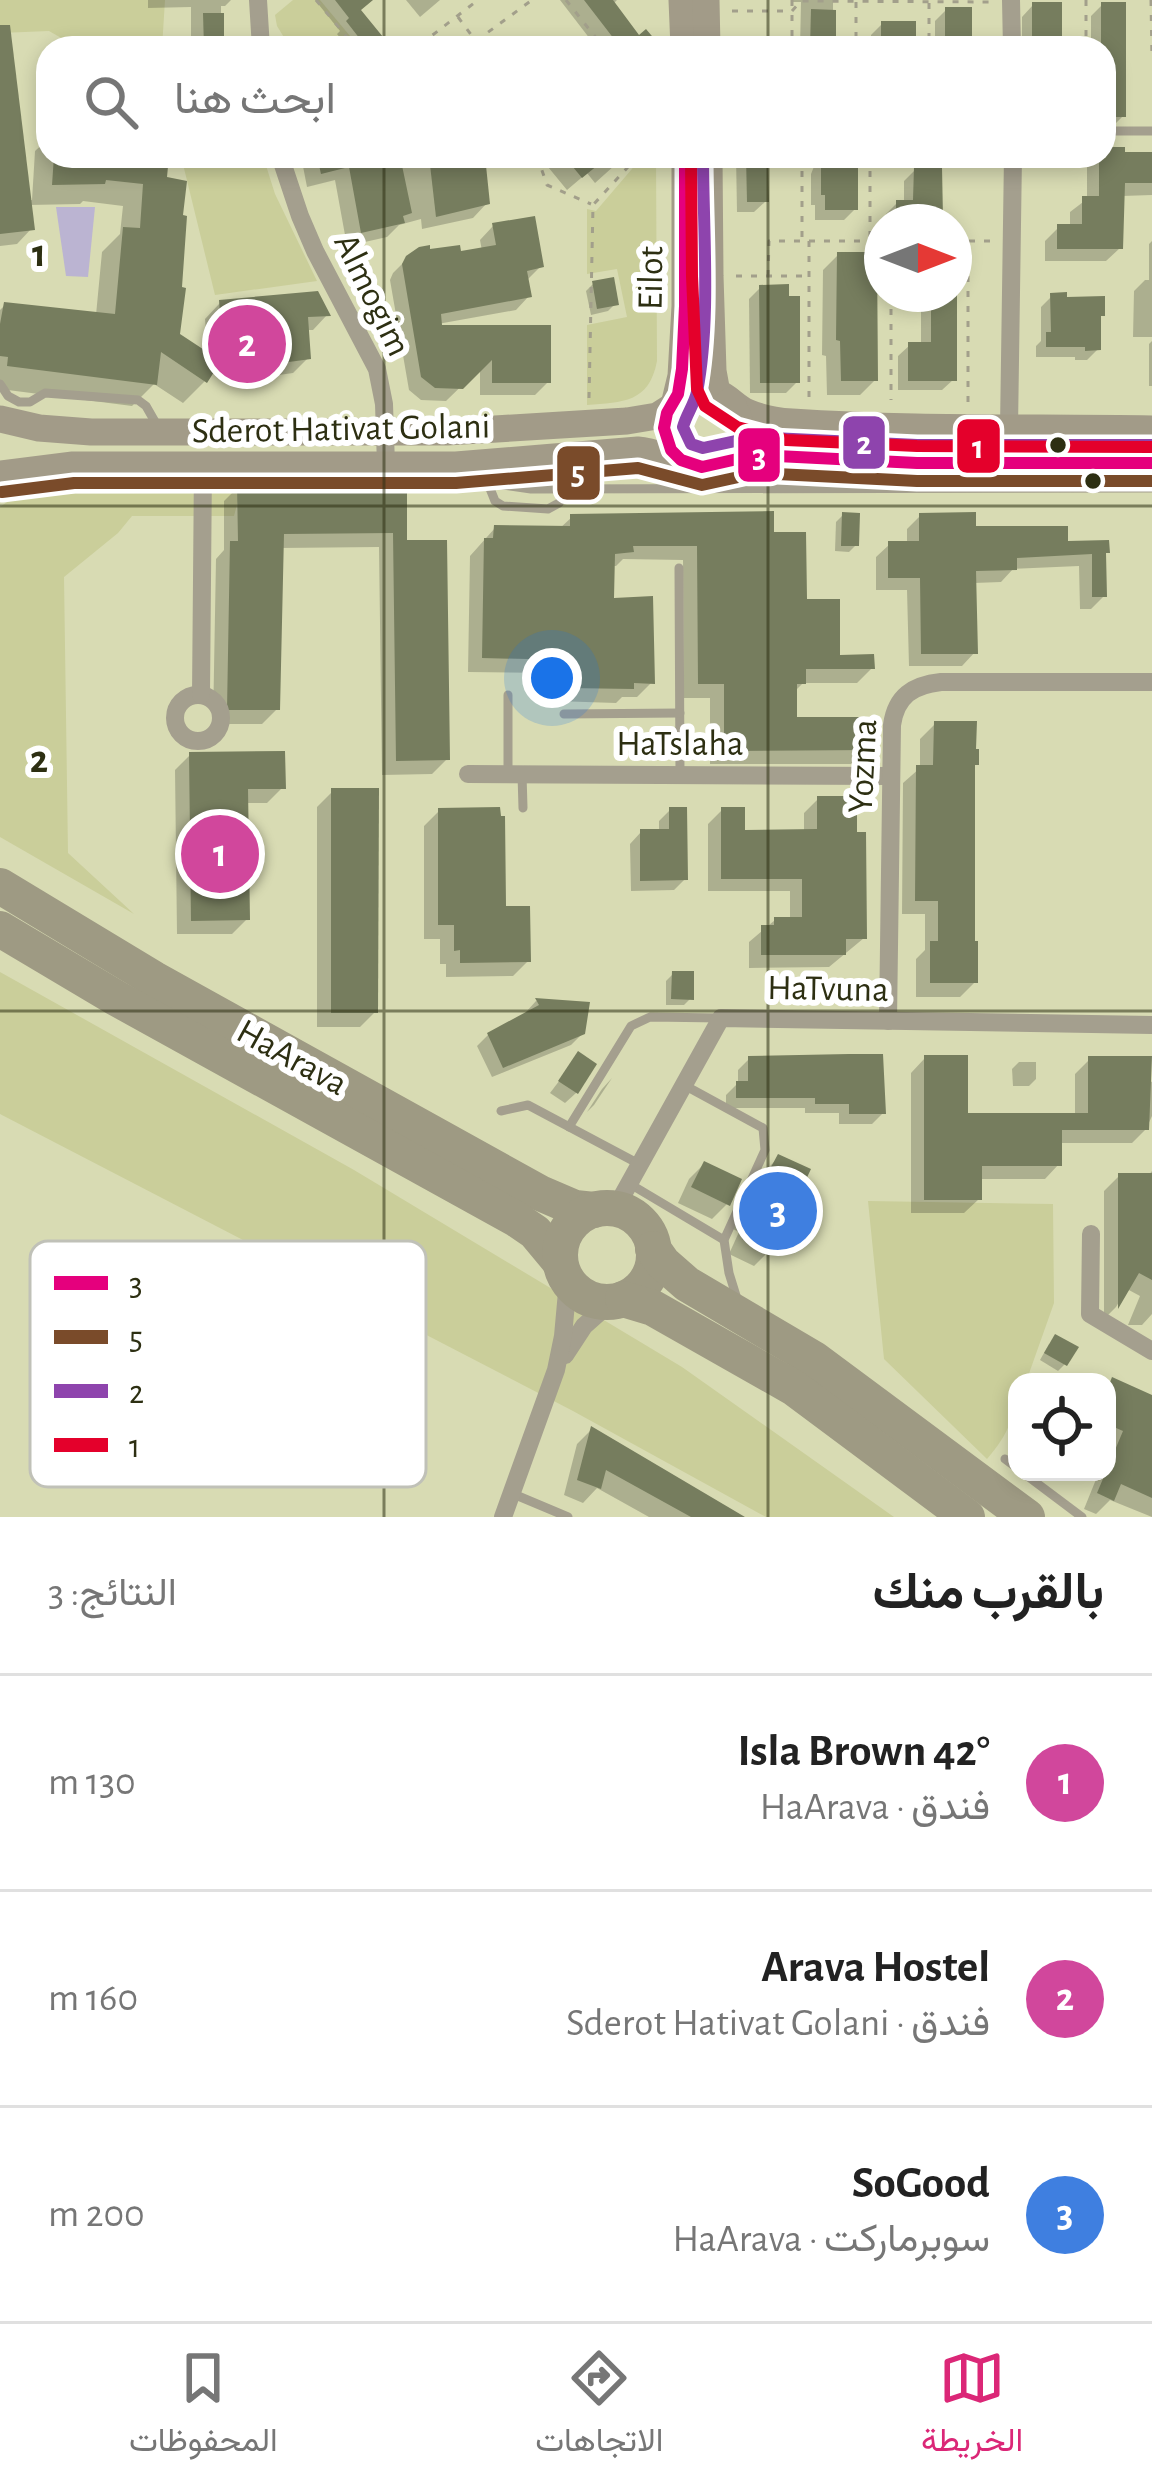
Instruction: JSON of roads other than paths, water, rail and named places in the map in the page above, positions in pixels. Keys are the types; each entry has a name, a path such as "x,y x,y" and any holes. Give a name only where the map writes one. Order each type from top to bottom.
{"highway":[{"name":"HaArava","path":"0,886 154,979 540,1193 575,1208 613,1201"},
{"name":"HaArava","path":"0,928 126,1004 516,1219 535,1232 564,1272"},
{"path":"968,1517 794,1388 653,1308 586,1298 564,1272 560,1246 566,1232 575,1220 613,1201 645,1227 653,1249 671,1272 814,1359 1027,1517"},
{"path":"617,1300 643,1286 651,1273 653,1249"}],"street":[{"path":"259,0 260,36"},
{"path":"1011,1 1012,36"},
{"path":"688,36 698,4"},
{"path":"698,4 705,36"},
{"name":"Almogim","path":"284,168 300,216 377,369 383,392 386,465"},
{"name":"Eilot","path":"673,404 681,381 684,328 686,168"},
{"name":"Eilot","path":"709,168 713,371 723,397"},
{"path":"1009,428 1013,168"},
{"path":"1152,430 809,423 759,416 723,397 695,391 673,404 665,421 670,450 681,460 702,467 754,455 916,463 1152,463"},
{"path":"723,397 737,413 741,428 734,450 724,460"},
{"name":"Sderot Hativat Golani","path":"0,419 39,428 161,432 462,432 643,419 673,404"},
{"path":"0,431 0,462"},
{"name":"Sderot Hativat Golani","path":"0,474 57,466 386,465 474,470 633,450 681,460"},
{"path":"201,695 203,465"},
{"name":"Yozma","path":"888,1022 893,715 901,698 916,687 941,682 1152,682"},
{"name":"HaTslaha","path":"468,774 891,776"},
{"name":"HaTvuna","path":"613,1201 640,1164 721,1018 1152,1025"},
{"path":"1091,1234 1090,1314 1152,1351"},
{"path":"503,1517 556,1370 563,1336 564,1272"},
{"path":"556,1370 584,1326 617,1300"}],"lane":[{"path":"1116,131 1152,131"},
{"path":"0,384 19,402 30,402 45,392 138,400 161,432"},
{"path":"474,470 502,506 548,509 568,489"},
{"path":"474,470 514,488 1152,488"},
{"path":"679,568 680,775"},
{"path":"508,695 523,808"},
{"path":"564,713 680,713"},
{"path":"569,1127 631,1026 650,1017 721,1018"},
{"path":"684,1085 763,1128 765,1150 724,1240 744,1318"},
{"path":"501,1111 528,1106 640,1164"},
{"path":"613,1201 724,1240"},
{"path":"1035,1481 1082,1517"},
{"path":"512,1493 568,1517"}],"place":[{"name":"Arava Hostel","path":"247,344"},
{"name":"Isla Brown 42°","path":"220,854"},
{"name":"SoGood","path":"778,1211"}]}
